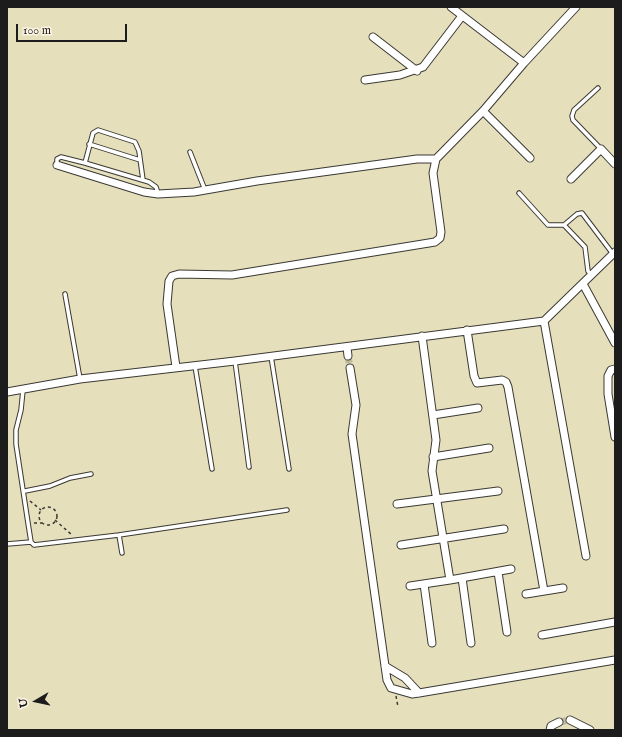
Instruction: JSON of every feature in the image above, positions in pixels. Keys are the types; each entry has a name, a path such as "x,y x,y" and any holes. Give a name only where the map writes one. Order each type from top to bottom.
{"street":[{"path":"451,7 524,63"},
{"path":"176,367 167,304 168,287 172,276 179,274 232,275 435,242 440,238 441,232 433,173 436,159 483,111 575,7"},
{"path":"365,80 400,75 423,68 462,16"},
{"path":"373,37 417,71"},
{"path":"483,111 530,158"},
{"path":"572,179 601,148 615,164"},
{"path":"57,165 144,192 158,194 205,190 257,181 410,160 436,159"},
{"path":"7,392 80,379 235,361 544,321 614,253"},
{"path":"583,284 615,343"},
{"path":"544,321 586,556"},
{"path":"467,330 474,376 477,383 502,380 506,382 508,388 544,591"},
{"path":"422,336 436,446 432,470 450,580"},
{"path":"346,346 348,356"},
{"path":"350,368 356,404 352,434 387,680 391,688 412,694 615,660"},
{"path":"615,369 611,370 608,376 608,394 615,437"},
{"path":"433,415 478,408"},
{"path":"433,457 489,448"},
{"path":"397,504 498,491"},
{"path":"401,545 443,540 504,529"},
{"path":"410,586 511,569"},
{"path":"498,572 507,632"},
{"path":"462,578 471,642"},
{"path":"424,584 432,643"},
{"path":"526,594 563,588"},
{"path":"542,635 615,622"},
{"path":"385,666 405,678 419,693"},
{"path":"570,720 590,730"},
{"path":"550,730 551,726 559,722"}],"lane":[{"path":"598,88 574,110 572,116 573,120 601,148"},
{"path":"85,163 93,133 98,130 135,142 143,180"},
{"path":"89,144 140,160"},
{"path":"190,152 205,190"},
{"path":"57,165 57,159 61,157 85,163 154,184 158,194"},
{"path":"519,193 548,225 564,225 577,214 582,213 614,253"},
{"path":"564,225 585,248 588,271 592,276"},
{"path":"65,294 80,379"},
{"path":"271,356 289,469"},
{"path":"235,361 249,467"},
{"path":"195,366 212,470"},
{"path":"24,390 22,410 16,430 16,444 25,491 31,542"},
{"path":"25,491 50,486 70,478 91,474"},
{"path":"7,544 31,542 34,545 118,536 287,510"},
{"path":"118,536 122,554"}],"path":[{"path":"25,496 41,510"},
{"path":"28,523 51,524 55,520 56,512 52,508 46,507 41,510 39,516 43,523"},
{"path":"55,520 78,540"},
{"path":"395,690 398,707"}],"tunnel":[{"path":"348,356 350,368"},
{"path":"559,722 570,720"}]}
